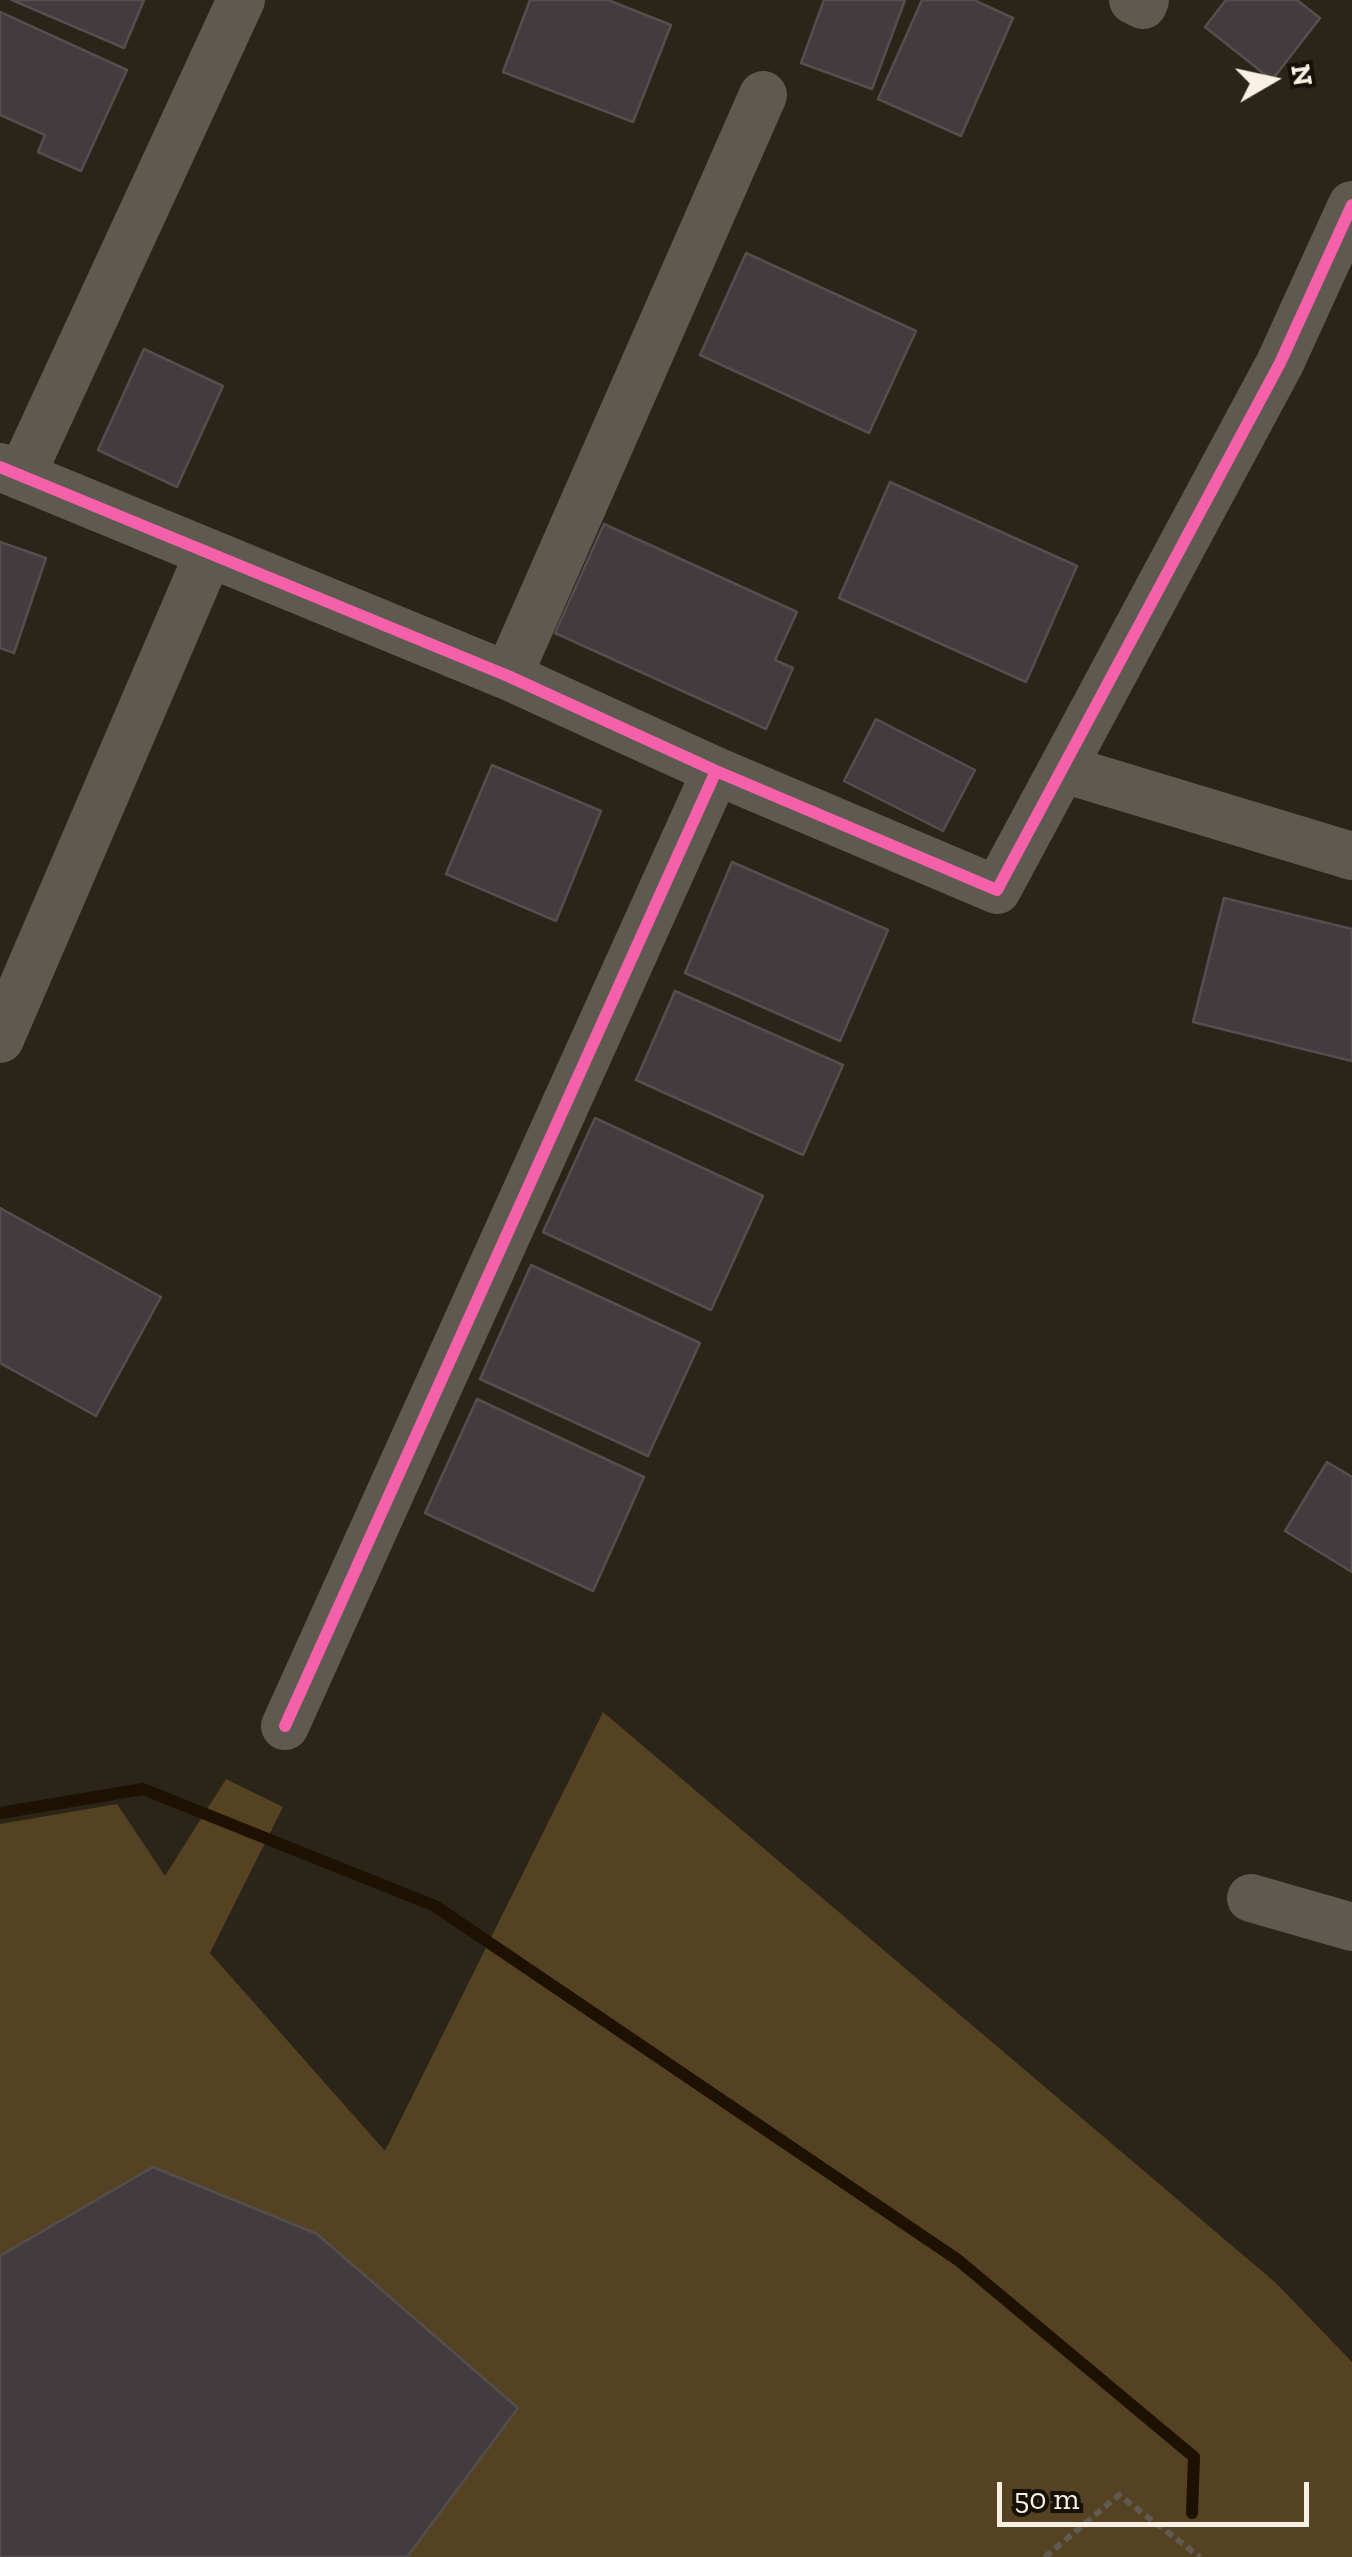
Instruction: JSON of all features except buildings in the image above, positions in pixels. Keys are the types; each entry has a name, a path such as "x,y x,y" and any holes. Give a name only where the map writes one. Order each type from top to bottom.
{"street":[{"path":"241,0 10,471 508,676 716,771 997,890 1280,363 1350,216"},
{"path":"1133,0 1143,4 1146,0"},
{"path":"508,676 763,95"},
{"path":"0,1039 209,554"},
{"path":"1064,769 1352,856"},
{"path":"285,1726 716,771"},
{"path":"1251,1898 1352,1927"}],"path":[{"path":"1045,2557 1119,2496 1200,2557"},
{"path":"1070,2557 1095,2526 1108,2526"}],"shaded area":[{"path":"603,1712 1276,2283 1352,2362 1352,2557 0,2557 0,1824 117,1804 165,1876 226,1779 283,1807 210,1953 385,2151"}],"waterway":[{"path":"0,1813 143,1789 435,1906 958,2260 1194,2457 1192,2513"}],"cycle path":[{"path":"0,467 508,676 716,771 997,890 1280,363 1352,205"},
{"path":"285,1726 716,771"}]}
